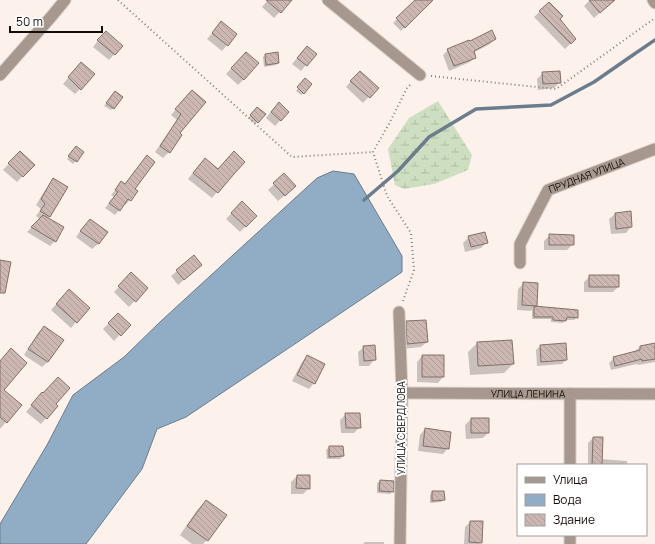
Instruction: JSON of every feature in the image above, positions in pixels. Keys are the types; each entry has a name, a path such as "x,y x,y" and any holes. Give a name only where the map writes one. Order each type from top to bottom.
{"street":[{"path":"0,75 65,0"},
{"path":"328,0 420,75"},
{"name":"ПРУДНАЯ УЛИЦА","path":"520,263 520,244 548,190 655,150"},
{"name":"УЛИЦА СВЕРДЛОВА","path":"399,312 402,393 400,544"},
{"name":"УЛИЦА ЛЕНИНА","path":"402,393 655,394"},
{"path":"570,394 570,464"}],"path":[{"path":"118,0 292,157 373,152"},
{"path":"399,312 414,270 410,234 387,196 373,152 407,88 420,75 556,89 655,18"}],"green space":[{"path":"438,101 472,155 468,170 434,184 404,189 395,185 388,149 409,118"}],"water":[{"path":"333,171 354,174 402,256 402,272 186,417 157,429 142,469 86,544 0,544 0,524 47,445 73,395 124,357 161,321 317,178"}],"building":[{"path":"266,0 292,0 281,13"},
{"path":"415,0 433,0 405,28 396,18"},
{"path":"589,0 615,0 600,13"},
{"path":"549,2 563,16 560,19 576,39 571,44 539,11"},
{"path":"221,21 237,34 228,46 212,33"},
{"path":"492,30 496,39 474,51 476,58 454,66 447,49 469,40 470,41"},
{"path":"106,31 123,46 115,55 97,40"},
{"path":"307,46 317,54 307,66 297,58"},
{"path":"246,52 259,63 244,80 231,68"},
{"path":"278,52 279,63 266,65 265,54"},
{"path":"81,62 95,74 81,90 68,77"},
{"path":"360,71 379,88 370,98 350,81"},
{"path":"560,71 561,83 543,84 542,72"},
{"path":"305,78 312,84 304,94 297,87"},
{"path":"192,90 206,102 180,133 182,135 170,153 160,146 181,114 175,109"},
{"path":"115,91 123,97 114,109 106,103"},
{"path":"279,102 289,112 281,121 271,112"},
{"path":"257,107 266,114 258,123 250,115"},
{"path":"76,146 84,152 77,162 68,156"},
{"path":"20,151 35,165 23,177 8,163"},
{"path":"234,151 245,162 218,193 193,173 205,158 218,169"},
{"path":"147,155 155,162 135,189 138,191 131,201 128,199 120,211 109,203 118,192 115,190 121,181 125,184"},
{"path":"284,173 296,186 285,196 273,183"},
{"path":"53,178 68,187 50,217 40,211 45,204 41,199"},
{"path":"242,201 257,216 246,227 231,213"},
{"path":"631,211 632,227 616,229 615,213"},
{"path":"43,215 64,227 56,242 31,227"},
{"path":"90,219 108,232 99,244 80,231"},
{"path":"485,232 488,243 471,247 468,236"},
{"path":"549,234 574,235 574,245 549,245"},
{"path":"194,255 202,265 184,280 176,270"},
{"path":"0,260 11,262 5,293 0,293"},
{"path":"131,272 148,288 136,302 118,286"},
{"path":"589,275 619,275 619,287 589,287"},
{"path":"523,282 538,283 537,306 522,305"},
{"path":"69,289 90,308 77,323 56,304"},
{"path":"534,306 578,310 578,318 567,317 566,321 553,320 553,317 534,317"},
{"path":"118,313 131,325 121,336 108,323"},
{"path":"426,320 428,342 407,344 406,321"},
{"path":"44,326 64,340 48,362 28,349"},
{"path":"512,340 514,364 478,366 477,342"},
{"path":"566,343 567,360 541,362 540,345"},
{"path":"655,343 655,359 642,361 642,359 615,366 613,357 640,350 640,346"},
{"path":"375,345 376,360 364,361 363,346"},
{"path":"11,348 27,363 4,390 22,405 7,423 0,417 0,361"},
{"path":"307,355 325,364 315,384 297,375"},
{"path":"422,355 444,355 444,377 422,377"},
{"path":"58,377 70,388 56,404 58,406 47,419 31,405"},
{"path":"345,413 360,413 361,428 346,428"},
{"path":"471,418 489,418 489,433 471,433"},
{"path":"425,428 451,432 449,449 423,446"},
{"path":"593,437 603,437 602,464 592,464"},
{"path":"329,446 343,446 344,456 329,457"},
{"path":"297,475 310,475 310,489 296,488"},
{"path":"380,480 394,481 394,492 379,491"},
{"path":"432,491 444,491 445,500 432,501"},
{"path":"206,500 227,515 208,541 187,526"},
{"path":"470,521 483,521 482,543 469,542"}],"waterway":[{"path":"364,200 398,171 429,137 476,109 551,105 594,82 655,40"}]}
